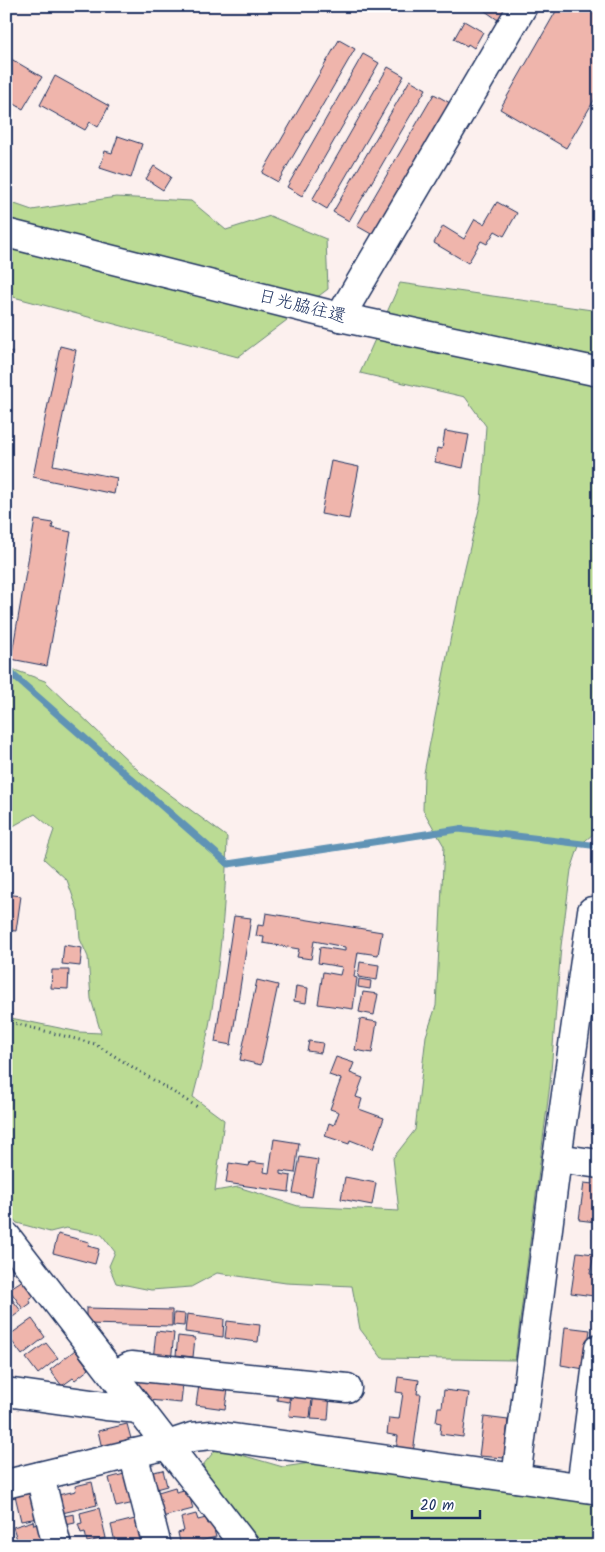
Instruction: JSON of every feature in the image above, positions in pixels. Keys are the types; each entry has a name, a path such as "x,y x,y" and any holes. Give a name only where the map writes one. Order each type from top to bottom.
{"main road":[{"path":"340,317 523,6"},
{"name":"日光脇往還","path":"6,234 340,317 599,372"},
{"path":"516,1478 557,1158 592,911 599,912"},
{"path":"557,1158 599,1164"},
{"path":"6,1236 245,1546"},
{"path":"6,1484 168,1445 192,1436 212,1436 590,1489 599,1348"},
{"path":"114,1375 131,1366 347,1388"},
{"path":"6,1392 140,1409"},
{"path":"134,1453 157,1546"},
{"path":"40,1476 57,1546"}],"path":[{"path":"6,1021 94,1044 199,1108"}],"green space":[{"path":"116,197 191,201 226,230 270,216 326,239 328,289 238,357 6,295 6,201 32,210"},
{"path":"400,283 599,311 599,829 579,846 571,870 561,946 550,1084 515,1360 382,1358 360,1329 352,1286 286,1283 217,1273 191,1287 151,1290 116,1283 109,1266 115,1252 102,1235 66,1228 50,1232 17,1223 6,1211 6,1017 79,1032 101,1033 91,999 88,957 80,939 78,911 67,880 44,859 54,830 35,814 6,830 6,662 12,669 45,681 141,773 227,837 224,903 218,968 208,1033 193,1097 224,1120 215,1191 238,1187 298,1206 399,1211 393,1158 415,1130 426,1036 436,1006 444,846 423,810 424,773 461,585 481,501 486,426 465,397 360,373"},
{"path":"217,1448 283,1467 317,1462 395,1471 478,1488 577,1495 599,1500 599,1546 259,1546 249,1535 206,1474 203,1465"}],"building":[{"path":"478,6 507,6 498,20"},
{"path":"559,6 599,6 599,99 596,97 566,148 500,109"},
{"path":"464,21 483,32 474,48 454,39"},
{"path":"339,40 355,49 278,182 262,173"},
{"path":"363,54 379,63 302,196 287,187"},
{"path":"6,56 42,77 23,109 6,99"},
{"path":"388,67 404,76 327,209 312,200"},
{"path":"55,76 109,106 98,127 90,122 85,130 40,105"},
{"path":"410,80 426,89 349,221 333,212"},
{"path":"434,94 450,103 373,235 357,226"},
{"path":"118,136 142,144 131,178 100,168 105,151 112,153"},
{"path":"154,166 171,177 163,190 146,179"},
{"path":"497,202 517,213 504,236 495,231 487,244 481,241 468,263 434,243 443,226 464,239 475,219 484,224"},
{"path":"60,346 76,350 53,465 117,478 114,494 33,477"},
{"path":"6,351 12,352 6,383"},
{"path":"445,431 469,435 463,468 435,462 437,448 442,449"},
{"path":"331,461 359,467 349,519 321,514"},
{"path":"35,520 53,523 52,528 71,532 47,666 11,659"},
{"path":"6,894 21,896 16,931 6,930"},
{"path":"266,913 382,932 378,955 358,952 354,977 357,978 353,1009 318,1004 323,972 340,975 342,967 318,963 320,947 345,951 345,947 314,941 311,959 297,957 299,949 263,943 264,937 256,936 258,925 264,926"},
{"path":"234,916 251,918 231,1045 215,1042"},
{"path":"64,945 82,948 80,966 62,964"},
{"path":"360,962 379,965 377,980 358,977"},
{"path":"52,970 69,970 68,989 51,988"},
{"path":"359,979 371,981 370,989 358,987"},
{"path":"257,980 278,985 261,1065 240,1060"},
{"path":"296,986 308,988 306,1003 294,1001"},
{"path":"363,992 378,994 374,1015 359,1012"},
{"path":"360,1019 377,1022 372,1053 355,1050"},
{"path":"309,1041 323,1043 321,1053 307,1051"},
{"path":"336,1057 354,1063 350,1073 363,1078 356,1097 362,1099 359,1109 384,1118 373,1149 350,1140 349,1144 325,1136 329,1123 334,1125 339,1112 330,1109 341,1079 329,1075"},
{"path":"274,1139 299,1143 295,1173 280,1171 280,1174 291,1176 289,1192 226,1183 229,1163 249,1166 250,1162 265,1164 264,1172 269,1173"},
{"path":"300,1157 318,1160 312,1197 293,1193"},
{"path":"345,1177 376,1183 372,1205 341,1199"},
{"path":"593,1177 599,1178 599,1203 596,1222 579,1220 584,1183 593,1184"},
{"path":"58,1234 89,1242 88,1246 99,1249 95,1264 53,1253"},
{"path":"577,1252 594,1254 590,1274 597,1275 594,1296 571,1293"},
{"path":"23,1280 34,1296 29,1299 31,1303 23,1309 9,1289"},
{"path":"9,1295 21,1311 6,1322 6,1297"},
{"path":"86,1308 172,1310 172,1326 86,1324"},
{"path":"174,1313 185,1314 184,1326 173,1325"},
{"path":"187,1314 224,1319 223,1337 185,1332"},
{"path":"32,1319 45,1337 22,1355 8,1336"},
{"path":"227,1321 260,1325 258,1342 225,1338"},
{"path":"565,1327 590,1330 584,1369 561,1365"},
{"path":"156,1331 174,1333 171,1362 153,1360"},
{"path":"178,1336 195,1338 193,1357 176,1355"},
{"path":"46,1343 58,1358 38,1374 26,1358"},
{"path":"75,1350 89,1369 75,1380 73,1378 62,1386 50,1370"},
{"path":"137,1373 183,1383 181,1403 149,1400 136,1384"},
{"path":"398,1377 419,1380 417,1394 421,1394 413,1453 396,1451 398,1436 387,1434 389,1418 399,1419 403,1393 396,1392"},
{"path":"199,1385 228,1389 225,1409 196,1405"},
{"path":"278,1389 290,1391 289,1402 277,1400"},
{"path":"444,1390 469,1393 463,1437 440,1434 441,1423 436,1422 438,1407 442,1407"},
{"path":"314,1392 330,1394 328,1420 311,1419"},
{"path":"291,1396 312,1398 310,1418 289,1416"},
{"path":"484,1417 508,1420 504,1458 479,1456"},
{"path":"127,1424 133,1446 103,1453 98,1431"},
{"path":"163,1470 167,1486 152,1490 148,1473"},
{"path":"132,1472 139,1502 116,1507 109,1478"},
{"path":"92,1482 97,1505 62,1513 58,1495 76,1491 75,1486"},
{"path":"35,1487 38,1518 21,1521 14,1491"},
{"path":"175,1487 176,1492 184,1490 185,1495 189,1494 193,1509 162,1517 155,1493"},
{"path":"99,1508 106,1538 87,1542 85,1532 81,1533 78,1524 82,1523 80,1513"},
{"path":"74,1514 75,1523 61,1526 59,1517"},
{"path":"196,1514 198,1520 206,1518 208,1524 212,1523 216,1537 181,1546 178,1533 184,1531 181,1518"},
{"path":"135,1519 138,1529 144,1528 147,1542 131,1546 116,1546 111,1525"},
{"path":"33,1521 34,1525 38,1524 43,1543 32,1546 19,1546 13,1527"}],"waterway":[{"path":"6,669 228,864 459,829 599,846"}]}
